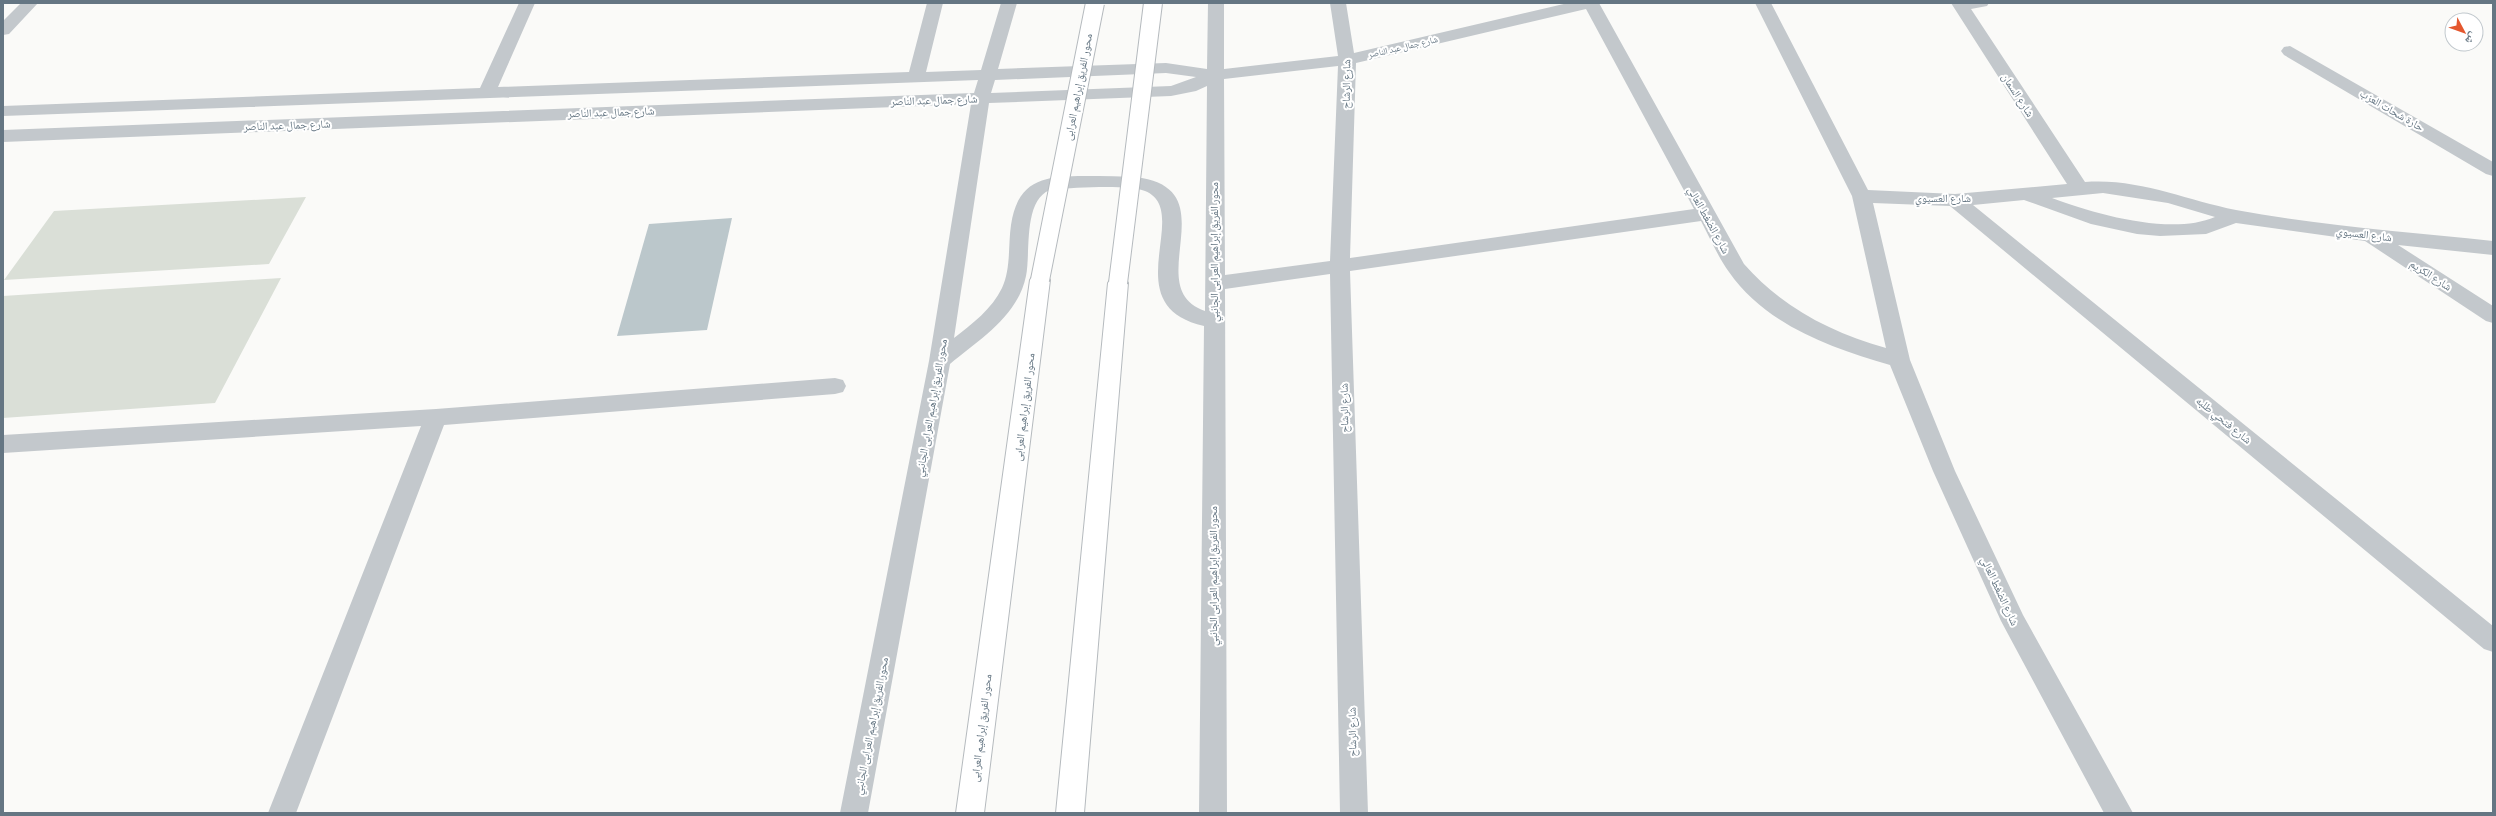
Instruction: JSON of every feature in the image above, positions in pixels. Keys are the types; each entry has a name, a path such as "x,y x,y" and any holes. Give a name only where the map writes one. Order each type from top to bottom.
{"main road":[{"name":"محور الفريق إبراهيم العرابى","path":"970,813 1040,280 1095,3"},
{"path":"1070,813 1118,283 1153,3"}],"street":[{"path":"488,93 528,3"},
{"path":"916,77 935,3"},
{"name":"محور الفريق إبراهيم العرابى الجانبي","path":"854,813 940,361 981,98 1009,3"},
{"name":"محور الفريق إبراهيم العرابى الجانبي","path":"1213,813 1216,3"},
{"name":"شارع الرشاح","path":"1338,3 1347,60 1340,266 1354,813"},
{"name":"شارع جمال عبد الناصر","path":"3,110 1166,68 1215,75 1347,60 1590,3"},
{"name":"شارع الضغط العالي","path":"1590,3 1736,268 1761,295 1800,323 1847,345 1899,360"},
{"name":"شارع الضغط العالي","path":"1763,3 1862,196 1899,360 1944,471 2013,621 2119,813"},
{"path":"1960,4 1981,3"},
{"name":"شارع السمان","path":"1960,4 2078,188"},
{"path":"3,13 25,8"},
{"path":"3,30 25,8"},
{"name":"حارة شحات العزب","path":"2290,51 2493,170"},
{"name":"شارع جمال عبد الناصر","path":"3,136 1171,91 1190,87 1215,75"},
{"path":"940,361 991,317 1008,297 1014,284 1024,207 1032,194 1048,184 1136,182 1160,191 1167,198 1172,208 1168,280 1171,298 1187,313 1214,321"},
{"name":"شارع العسيوي","path":"1862,196 1955,200 2078,188 2135,190 2169,197 2235,216 2369,235 2493,248"},
{"name":"شارع العسيوي","path":"2025,193 2060,209 2097,220 2136,227 2174,229 2207,226 2235,216"},
{"name":"شارع فتحي طلبه","path":"1955,200 2493,641"},
{"path":"1214,284 1706,214"},
{"name":"شارع الكريم","path":"2369,235 2493,316"},
{"path":"3,444 436,417 835,386"},
{"path":"282,813 436,417"}],"shaded area":[{"path":"306,197 269,264 4,280 54,211"},
{"path":"732,218 707,330 617,336 649,224"},
{"path":"281,278 215,403 3,418 3,296"}]}
